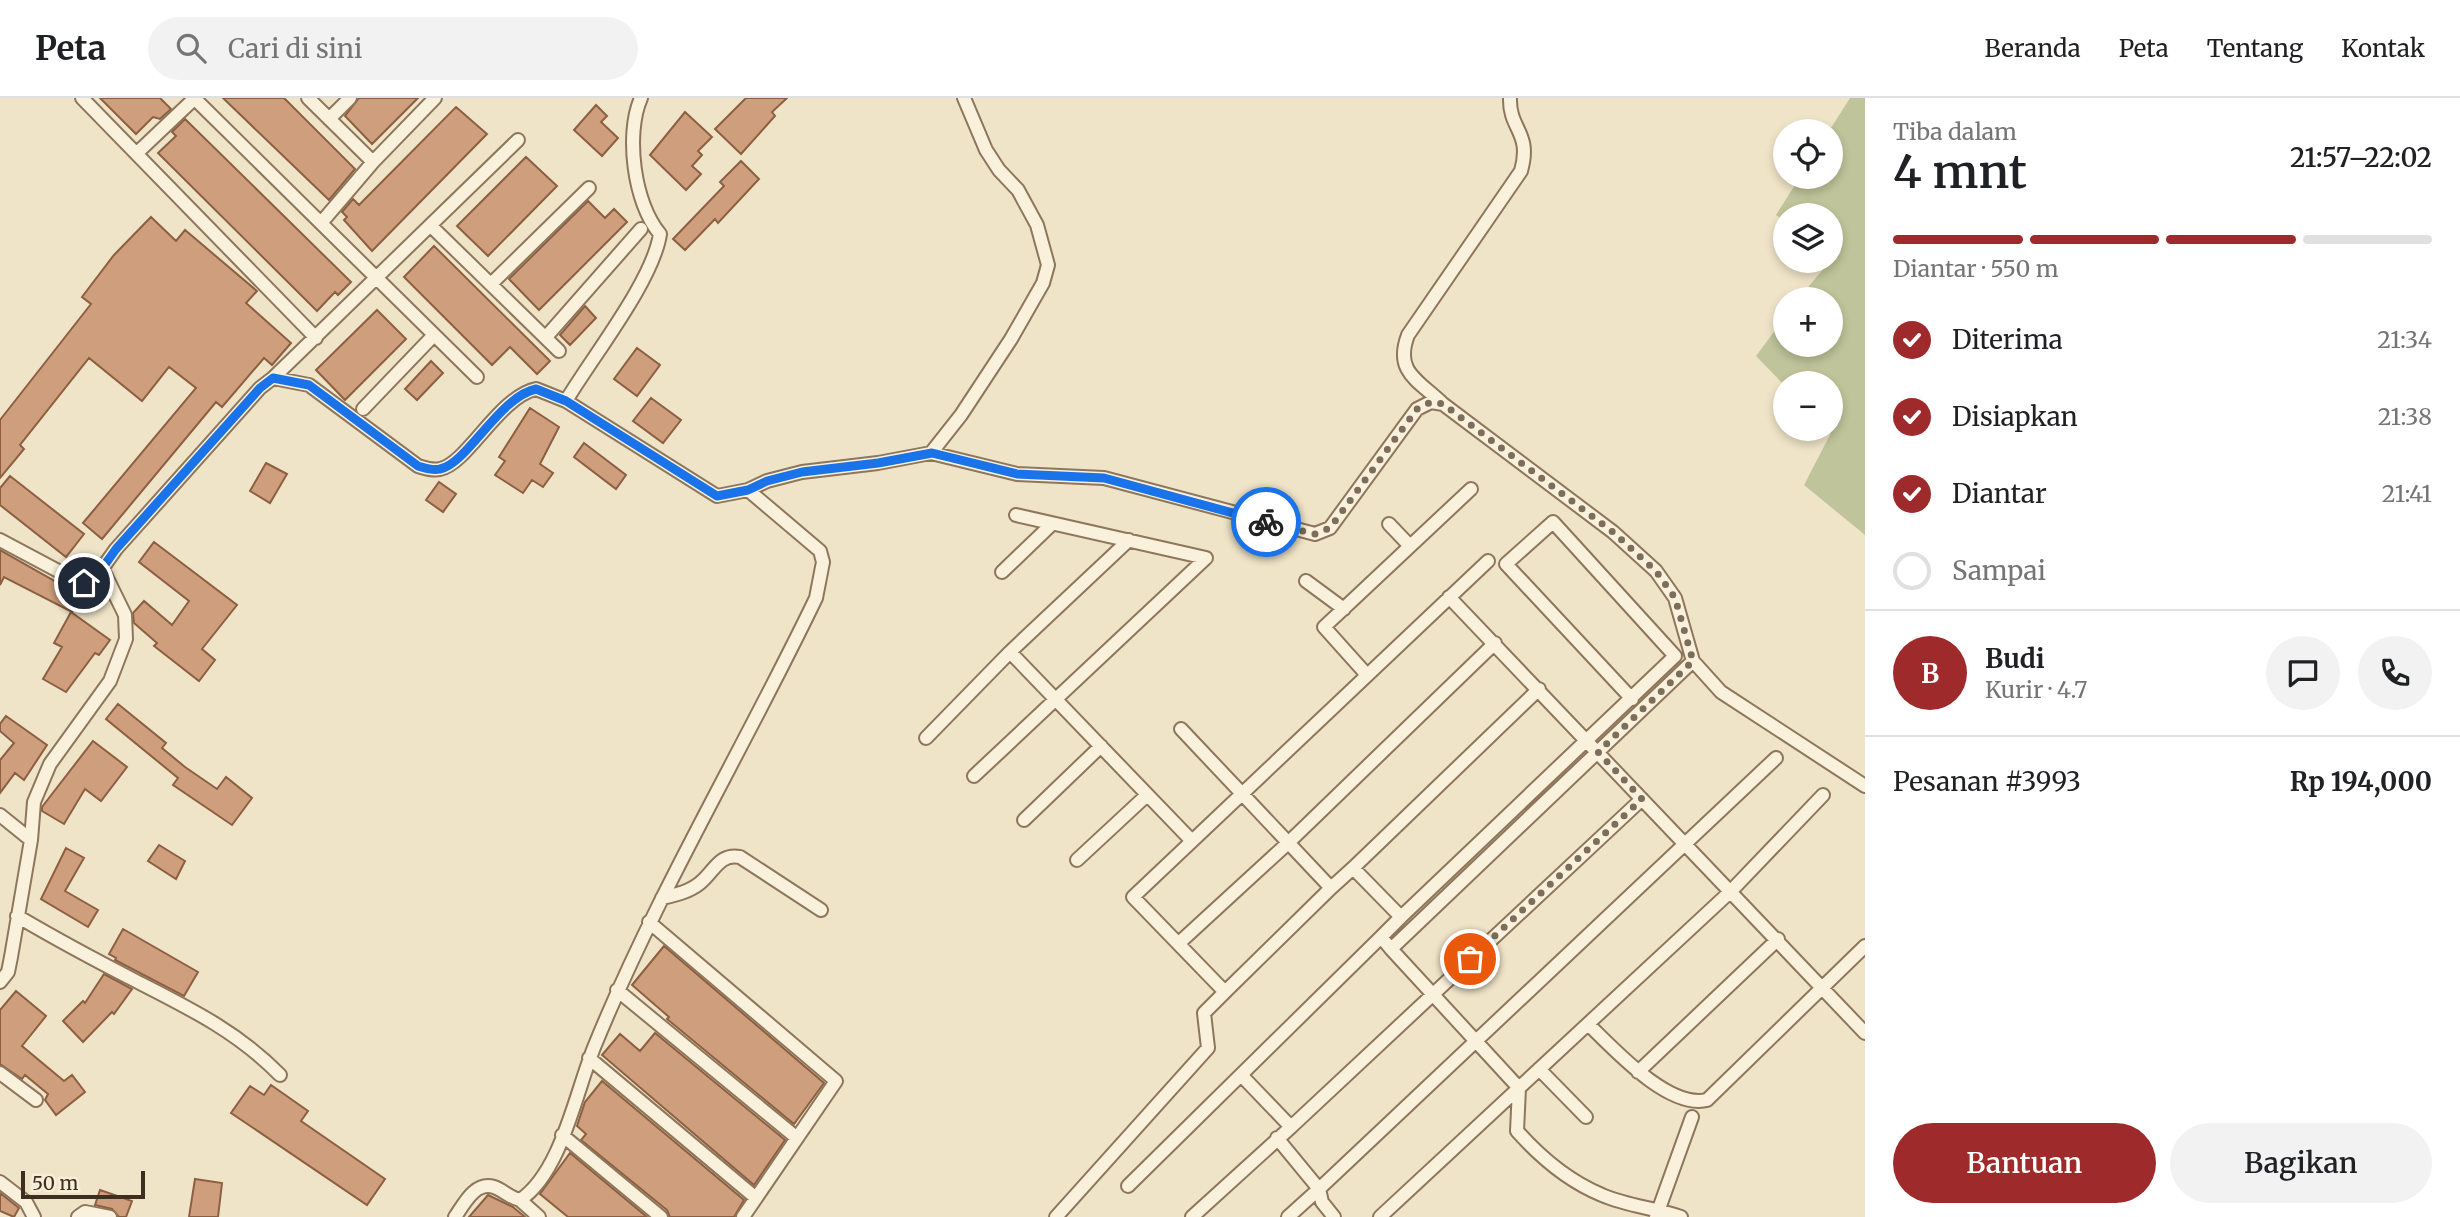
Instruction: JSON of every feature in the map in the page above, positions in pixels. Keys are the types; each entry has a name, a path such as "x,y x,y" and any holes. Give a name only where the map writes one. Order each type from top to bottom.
{"street":[{"path":"82,98 316,338"},
{"path":"136,153 194,98 477,377"},
{"path":"308,98 373,162"},
{"path":"329,119 350,98"},
{"path":"321,223 373,162 435,98"},
{"path":"566,401 614,326 658,249 660,234 648,220 641,200 633,144 634,114 641,98"},
{"path":"932,453 961,415 1011,339 1043,283 1048,265 1037,225 1018,190 999,170 986,150 964,98"},
{"path":"1510,98 1513,116 1526,145 1521,171 1408,335 1404,347 1404,366 1443,404 1613,532 1656,571 1675,598 1693,661 1735,702 1865,786"},
{"path":"0,540 84,583 91,584 116,549 260,388 316,338 518,140"},
{"path":"491,284 589,188"},
{"path":"430,226 559,351"},
{"path":"546,337 640,229"},
{"path":"363,409 435,335"},
{"path":"273,378 309,385 418,466 437,470 447,467 518,395 536,389 566,401 710,493 726,496 802,472 932,453 1017,474 1104,478 1315,534 1330,528 1417,409 1431,402 1443,404"},
{"path":"1367,676 1324,627 1471,489"},
{"path":"520,1200 544,1177 617,990 649,922 816,598 823,562 820,551 748,490"},
{"path":"974,776 1206,558 1016,515"},
{"path":"1128,1186 1401,917 1632,699 1675,656 1553,522 1506,564 1632,699"},
{"path":"1002,572 1052,524"},
{"path":"1389,524 1410,546"},
{"path":"926,738 1010,652 1129,540"},
{"path":"1225,992 1133,897 1488,561"},
{"path":"0,982 8,972 31,840 34,802 46,774 110,681 126,639 125,615 103,570"},
{"path":"1306,581 1344,608"},
{"path":"1449,597 1865,1033"},
{"path":"1179,943 1495,643"},
{"path":"1010,652 1191,840"},
{"path":"1391,949 1693,661"},
{"path":"1056,1217 1208,1048 1204,1013 1539,689"},
{"path":"1181,729 1331,888"},
{"path":"1024,820 1101,746"},
{"path":"1288,1217 1776,758"},
{"path":"1077,860 1147,795"},
{"path":"1380,1217 1731,891 1823,795"},
{"path":"1192,1217 1642,799"},
{"path":"0,815 31,840"},
{"path":"662,898 699,884 722,859 731,855 740,857 821,909"},
{"path":"1353,868 1401,917"},
{"path":"17,916 205,1015 253,1047 280,1074"},
{"path":"649,922 836,1081 743,1217"},
{"path":"1381,937 1519,1088 1517,1131 1535,1152 1555,1168 1603,1196 1657,1214 1681,1217"},
{"path":"1638,1072 1777,939"},
{"path":"1588,1024 1638,1072 1687,1101 1707,1100 1865,946"},
{"path":"617,990 797,1138"},
{"path":"589,1058 756,1198"},
{"path":"1539,1069 1586,1117"},
{"path":"0,1073 36,1100"},
{"path":"1242,1076 1291,1126"},
{"path":"1657,1214 1692,1117"},
{"path":"562,1135 661,1217"},
{"path":"1278,1139 1319,1189 1322,1202 1334,1217"},
{"path":"0,1182 26,1202 34,1217"},
{"path":"455,1217 470,1195 485,1187 494,1187 520,1200 539,1217"},
{"path":"78,1217 85,1212 110,1217"}],"green space":[{"path":"1850,98 1865,98 1865,535 1804,485 1827,441 1843,441 1843,371 1773,371 1773,374 1756,356 1773,333 1773,357 1843,357 1843,287 1808,287 1820,273 1843,273 1843,203 1784,203 1792,189 1843,189 1843,119 1837,119"}],"building":[{"path":"100,98 160,98 171,109 160,119 153,117 136,134"},
{"path":"223,98 284,98 355,169 329,200"},
{"path":"359,98 418,98 372,144 345,116"},
{"path":"746,98 787,98 772,112 775,116 741,154 715,129"},
{"path":"596,105 607,116 601,122 618,138 602,156 574,130"},
{"path":"456,107 487,134 372,251 344,220 347,217 342,212 353,199 359,205"},
{"path":"685,112 712,137 698,151 702,155 692,166 701,174 686,190 650,155"},
{"path":"185,119 351,282 338,295 335,292 317,311 158,153 176,136 172,132"},
{"path":"526,157 557,186 488,256 457,226"},
{"path":"741,161 759,179 718,223 715,219 685,250 673,239 724,186 720,182"},
{"path":"588,201 605,218 614,209 627,222 539,310 509,279"},
{"path":"151,217 176,241 185,230 257,291 246,303 291,343 272,365 264,358 222,407 216,402 102,539 83,523 196,388 169,367 142,401 89,358 20,445 24,449 0,478 0,420 91,304 82,297 114,255"},
{"path":"434,246 550,361 537,374 510,347 492,365 404,277"},
{"path":"585,306 596,318 570,345 560,335"},
{"path":"377,310 406,339 345,400 316,370"},
{"path":"637,348 660,365 637,396 614,379"},
{"path":"431,361 443,373 417,400 405,389"},
{"path":"651,398 681,420 663,443 633,421"},
{"path":"530,408 559,427 540,464 553,473 543,487 532,480 523,493 495,475 505,461 499,457"},
{"path":"584,443 626,475 616,489 574,457"},
{"path":"266,463 287,474 270,503 250,491"},
{"path":"10,476 84,534 66,557 0,505 0,488"},
{"path":"439,482 456,494 443,512 426,500"},
{"path":"154,542 237,605 202,649 215,660 199,681 154,646 157,643 134,623 133,613 144,601 172,625 189,601 139,562"},
{"path":"0,550 81,596 72,612 4,577 0,585"},
{"path":"71,612 110,640 99,655 95,653 66,692 43,679 62,647 54,643"},
{"path":"118,704 166,743 162,748 185,767 217,789 226,777 252,798 232,825 173,785 178,778 106,719"},
{"path":"6,716 47,745 24,780 15,773 0,793 0,760 14,743 0,731 0,724"},
{"path":"93,741 127,767 101,801 85,789 64,824 42,811 42,807"},
{"path":"159,845 185,861 176,879 148,861"},
{"path":"66,848 84,858 65,891 98,910 88,927 41,899"},
{"path":"123,929 198,972 184,996 115,960 116,958 109,954"},
{"path":"664,946 824,1083 794,1124 667,1019 669,1017 632,985"},
{"path":"104,974 132,989 114,1014 112,1012 83,1042 63,1021 83,1001 85,1003"},
{"path":"16,991 46,1016 22,1046 64,1081 72,1075 85,1092 56,1115 45,1100 48,1094 25,1075 22,1079 0,1064 0,1010"},
{"path":"655,1033 785,1140 754,1185 602,1055 620,1034 640,1051"},
{"path":"602,1081 744,1200 734,1217 670,1217 667,1210 581,1140 586,1134 577,1126 585,1102"},
{"path":"271,1085 308,1111 301,1121 385,1179 367,1205 231,1113 250,1086 264,1095"},
{"path":"570,1153 647,1217 568,1217 540,1194"},
{"path":"195,1179 222,1183 218,1217 189,1217"},
{"path":"100,1190 132,1201 126,1217 119,1217 112,1209 95,1205"},
{"path":"0,1193 19,1208 14,1217 0,1211"},
{"path":"488,1195 513,1207 525,1217 469,1217"}],"way so far":[{"path":"1266,522 1315,534 1330,528 1417,409 1431,402 1443,404 1637,552 1656,571 1675,598 1693,661 1598,752 1642,799 1470,959"}],"route":[{"path":"84,583 91,584 116,549 260,388 273,378 309,385 418,466 429,469 447,467 518,395 536,389 566,401 717,496 748,490 784,475 932,453 1017,474 1075,474 1104,478 1266,522"}]}
